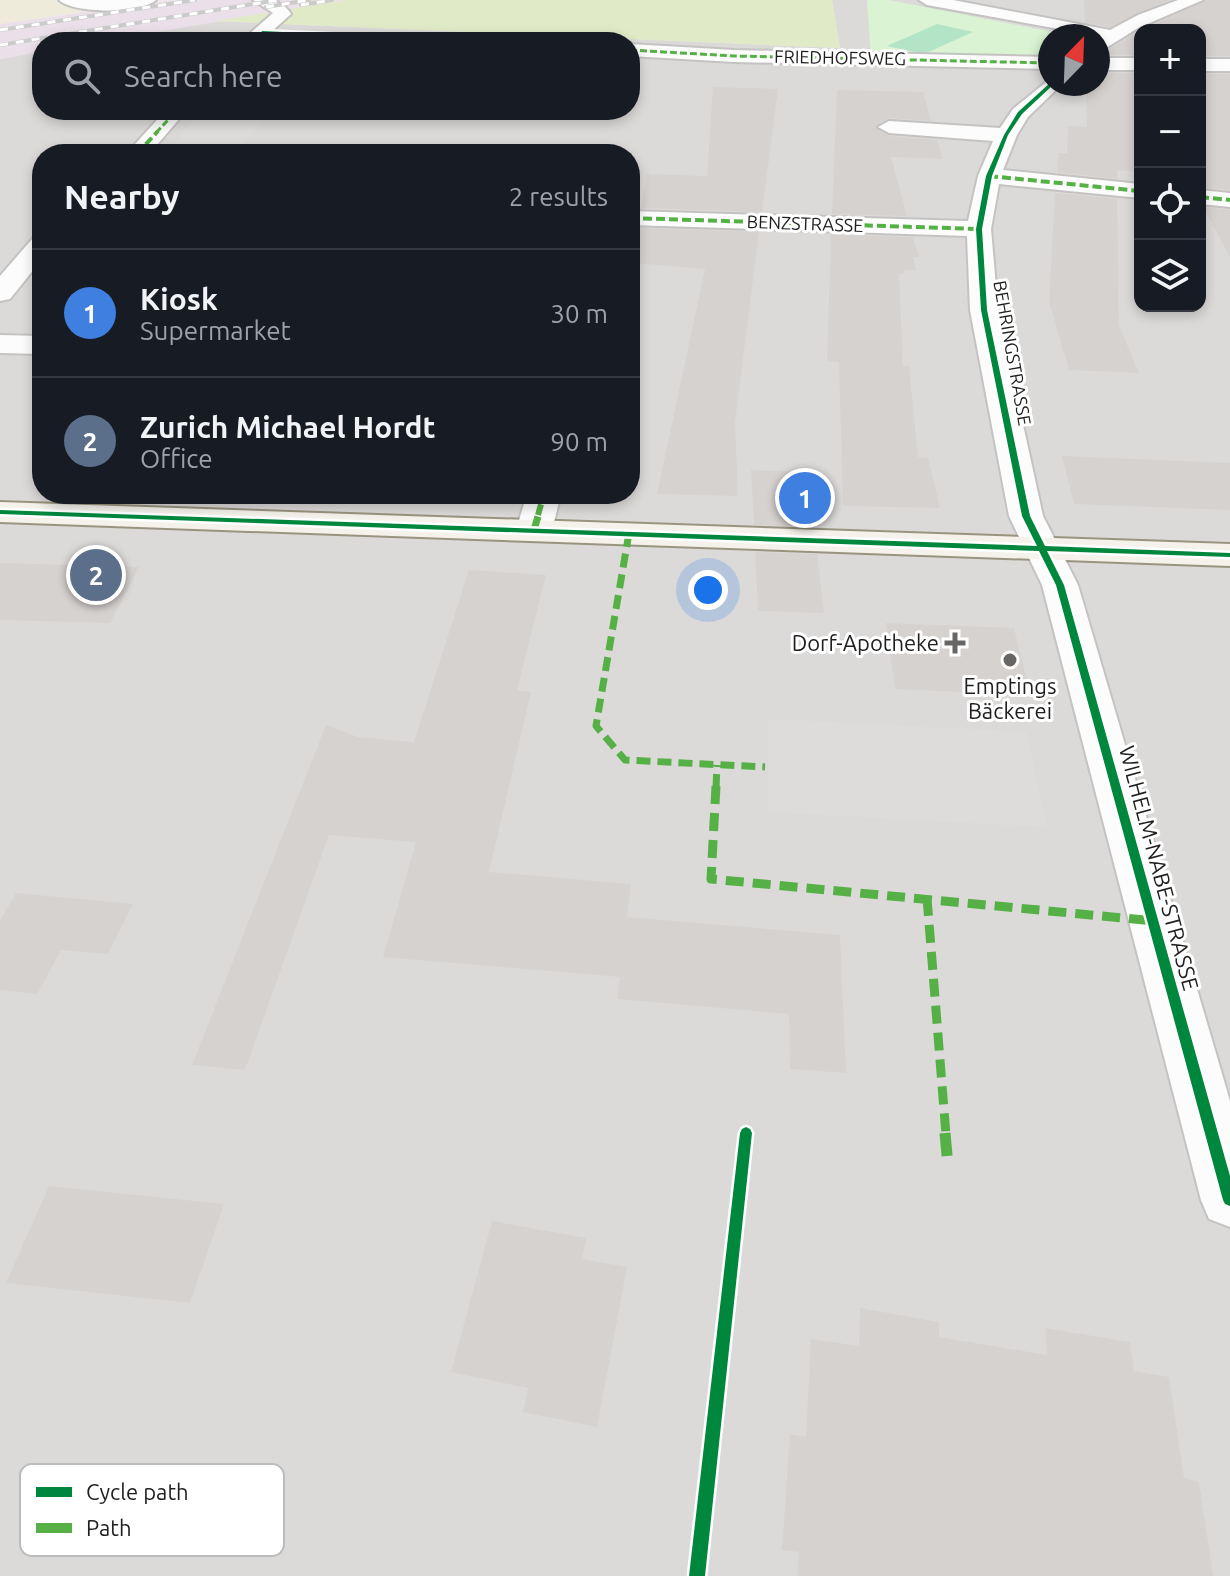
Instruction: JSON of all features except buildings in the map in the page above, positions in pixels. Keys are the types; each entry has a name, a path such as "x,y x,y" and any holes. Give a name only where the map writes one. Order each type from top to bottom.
{"street":[{"path":"67,0 91,6 148,0"},
{"path":"261,0 280,9 282,14 261,32"},
{"path":"927,0 1038,26"},
{"path":"1110,39 1156,13 1195,0"},
{"name":"FRIEDHOFSWEG","path":"640,51 734,56 1038,63"},
{"path":"1110,64 1134,64"},
{"path":"1206,65 1230,65"},
{"name":"BEHRINGSTRASSE","path":"1039,96 1020,113 1006,135 989,176 979,229 984,310 1026,516 1043,549"},
{"path":"146,144 168,120"},
{"path":"889,127 1006,135"},
{"path":"989,176 1134,190"},
{"path":"1206,198 1230,200"},
{"name":"BENZSTRASSE","path":"640,218 979,229"},
{"path":"0,293 32,255"},
{"path":"0,344 32,345"},
{"path":"534,530 541,504"},
{"path":"0,512 1230,555"},
{"name":"WILHELM-NABE-STRASSE","path":"1043,549 1060,585 1230,1200"}],"shaded area":[{"path":"0,0 51,0 85,11 0,24"},
{"path":"174,0 347,0 156,32 32,32 32,53 0,59 0,24"},
{"path":"832,0 1230,0 1230,1576 0,1576 0,59 32,53 32,120 640,120 640,39 840,48"},
{"path":"215,21 470,32 153,32"},
{"path":"194,120 262,120 244,144 173,144"},
{"path":"768,719 1026,732 1047,827 768,812"}],"green space":[{"path":"347,0 832,0 840,48 640,39 640,32 470,32 215,21"},
{"path":"867,0 889,0 1038,29 1038,59 871,56"},
{"path":"937,24 973,32 924,54 887,46"}],"railway":[{"path":"0,30 195,0"},
{"path":"80,32 278,0"},
{"path":"266,7 309,0"},
{"path":"301,5 332,0"},
{"path":"0,45 32,40"}],"marked path":[{"path":"640,51 734,56 1038,63"},
{"path":"146,144 168,120"},
{"path":"989,176 1134,190"},
{"path":"1206,198 1230,200"},
{"path":"640,218 979,229"},
{"path":"534,530 541,504"},
{"path":"629,533 596,726 625,760 765,767"},
{"path":"717,765 711,879 1155,921"},
{"path":"927,898 948,1166"}],"cycle path":[{"path":"1039,96 1020,113 1006,135 989,176 979,229 984,310 1026,516 1060,585 1230,1200"},
{"path":"0,512 1230,555"},
{"path":"697,1576 746,1133"}],"place":[{"name":"Kiosk","path":"805,498"},
{"name":"Zurich Michael Hordt","path":"96,575"},
{"name":"Dorf-Apotheke","path":"955,643"},
{"name":"Emptings Bäckerei","path":"1010,660"}]}
